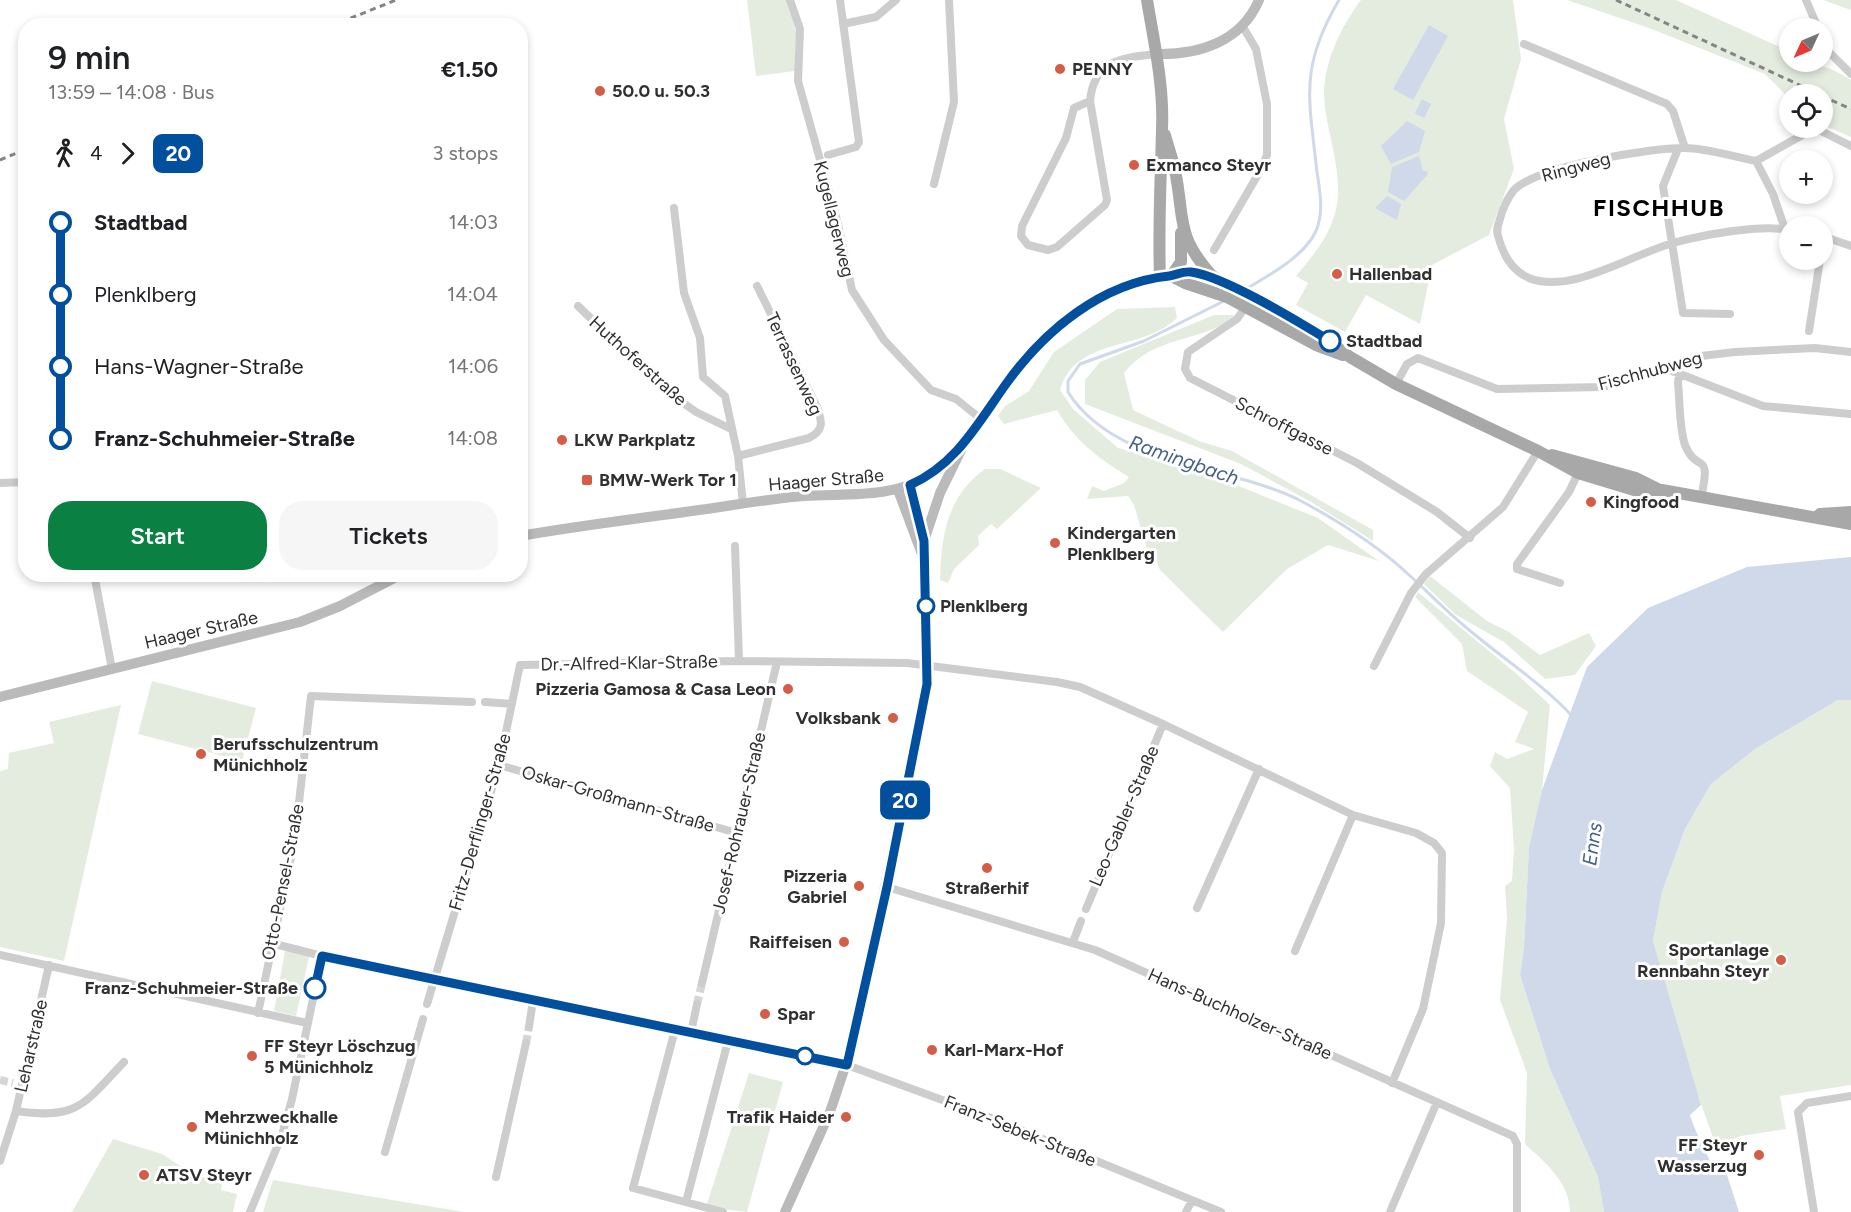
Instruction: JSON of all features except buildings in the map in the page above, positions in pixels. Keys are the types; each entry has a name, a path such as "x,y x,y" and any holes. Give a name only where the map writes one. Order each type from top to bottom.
{"main road":[{"path":"1147,0 1156,54 1162,127 1159,170 1165,276"},
{"path":"1156,54 1183,53 1211,46 1243,27 1259,0"},
{"path":"1162,127 1175,171 1182,227 1181,262 1165,276"},
{"path":"1182,227 1196,256 1214,278 1246,303"},
{"path":"1165,276 1189,272 1214,278"},
{"name":"Haager Straße","path":"528,535 804,496 898,490 944,466 965,442 1029,354 1063,322 1081,309 1120,289 1165,276"},
{"path":"1165,276 1246,303 1322,336 1350,357 1396,384 1538,451 1580,467 1636,478 1662,490 1851,524"},
{"path":"785,1212 830,1112 847,1065 887,887 925,701 927,665 924,541 940,493 965,442"},
{"path":"910,485 924,541"},
{"path":"898,490 923,557"},
{"path":"1810,515 1851,512"},
{"name":"Haager Straße","path":"0,697 300,622 340,606 386,582"}],"street":[{"name":"Kugellagerweg","path":"790,0 800,29 798,81 838,224 852,290 884,340 917,377 931,390 941,396 956,399 981,419"},
{"path":"828,155 856,147 859,142 840,0"},
{"path":"843,24 876,17 896,0"},
{"path":"934,184 954,102 949,0"},
{"path":"1806,0 1814,18"},
{"path":"1215,250 1260,171 1266,155 1267,104 1256,49 1243,27"},
{"path":"1524,44 1667,104 1673,111 1682,148 1663,186 1683,313 1730,314"},
{"path":"1090,101 1074,108 1066,138 1022,226 1023,240 1037,249 1048,250 1057,247 1106,202 1090,101 1096,75 1109,65 1125,58 1156,54"},
{"path":"1833,56 1851,74"},
{"path":"1756,161 1815,128 1851,146"},
{"name":"Ringweg","path":"1779,229 1727,232 1672,243 1585,276 1546,282 1528,278 1513,267 1503,253 1497,232 1502,211 1514,190 1534,177 1616,155 1682,148 1756,161 1782,216"},
{"name":"Huthoferstraße","path":"674,208 684,293 700,338 703,377 725,396 738,456 743,504"},
{"path":"1833,241 1851,246"},
{"path":"1809,331 1818,270"},
{"name":"Terrassenweg","path":"738,456 809,438 818,433 822,424 818,408 757,286"},
{"name":"Schroffgasse","path":"1246,303 1237,319 1188,352 1185,369 1190,378 1357,463 1437,512 1470,538"},
{"name":"Huthoferstraße","path":"578,306 665,390 696,412 731,429"},
{"name":"Fischhubweg","path":"1396,384 1407,364 1418,358 1497,389 1604,387 1667,369 1701,356 1735,352 1815,348 1851,352"},
{"path":"1667,369 1763,406 1851,414"},
{"name":"Fischhubweg","path":"1680,375 1678,383 1685,445 1705,466 1707,472 1701,498"},
{"path":"1374,666 1411,593 1426,574 1503,507 1538,451"},
{"path":"1560,583 1522,573 1517,569 1517,564 1569,492 1580,467"},
{"path":"0,483 18,482"},
{"name":"Dr.-Alfred-Klar-Straße","path":"735,546 739,661"},
{"path":"96,582 112,669"},
{"name":"Dr.-Alfred-Klar-Straße","path":"520,665 739,661 927,665"},
{"name":"Josef-Rohrauer-Straße","path":"702,983 777,662"},
{"name":"Fritz-Derflinger-Straße","path":"427,1004 499,765 520,665"},
{"name":"Leo-Gabler-Straße","path":"927,665 1080,687 1353,815 1416,833 1434,843 1442,853 1441,922 1423,1009 1392,1083"},
{"name":"Otto-Pensel-Straße","path":"258,1013 295,838 311,696 472,702"},
{"path":"485,702 512,704"},
{"name":"Leo-Gabler-Straße","path":"1086,909 1162,724"},
{"name":"Oskar-Großmann-Straße","path":"499,765 737,833"},
{"path":"1197,908 1259,769"},
{"path":"1295,951 1353,815"},
{"name":"Hans-Buchholzer-Straße","path":"887,887 1073,942 1513,1136 1517,1144 1517,1212"},
{"path":"1073,942 1081,921"},
{"name":"Franz-Sebek-Straße","path":"271,943 322,956 847,1065 994,1119 1221,1212"},
{"path":"0,955 49,964 307,1023"},
{"path":"250,1212 282,1135 292,1099 322,956"},
{"name":"Leharstraße","path":"0,1161 16,1111 49,964"},
{"path":"529,1027 533,1000"},
{"path":"691,1033 697,1004"},
{"path":"385,1152 423,1019"},
{"path":"675,1030 633,1188 723,1212"},
{"path":"686,1202 729,1041"},
{"path":"496,1178 525,1043"},
{"path":"16,1111 43,1115 74,1110 85,1103 124,1062"},
{"path":"13,1083 22,1085"},
{"path":"1814,1212 1798,1112 1807,1103 1851,1096"},
{"path":"1390,1212 1437,1102"},
{"path":"1186,1212 1192,1200"}],"shaded area":[{"path":"747,0 787,0 796,31 795,71 756,76"},
{"name":"Stadtbad","path":"1361,0 1513,0 1521,59 1504,119 1514,169 1489,235 1432,265 1420,324 1366,295 1345,332 1296,305 1308,283 1296,276 1317,250 1332,222 1337,206 1337,174 1325,110 1325,82 1335,44"},
{"path":"1567,0 1676,0 1779,46 1779,72 1837,72 1851,80 1851,137 1833,129 1833,84 1779,84 1779,88 1765,74 1649,28"},
{"path":"1823,0 1851,0 1851,10"},
{"path":"1175,307 1177,318 1163,329 1095,352 1080,361 1068,373 1060,390 1073,409 1118,448 1199,470 1318,518 1379,561 1328,545 1287,569 1223,632 1160,570 1155,557 1150,559 1134,505 1128,496 1087,499 1092,486 1104,491 1124,483 1129,477 1088,448 1071,431 1057,410 1004,424 998,416 1005,406 1029,391 1054,352 1117,309"},
{"path":"1214,315 1235,315 1214,329 1153,350 1133,363 1124,373 1133,410 1199,441 1232,451 1373,530 1373,541 1311,502 1241,464 1085,404 1085,380 1100,362"},
{"path":"985,469 1000,469 1041,488 997,529 991,524 978,536 979,545 954,569 948,583 940,580 942,548 949,518 962,492"},
{"path":"1430,576 1487,621 1509,632 1540,655 1589,633 1596,646 1575,675 1545,679 1504,642 1456,615 1424,584"},
{"path":"1418,592 1519,676 1550,705 1542,790 1529,847 1524,948 1520,975 1550,1069 1598,1177 1604,1212 1570,1212 1569,1201 1561,1182 1525,1144 1527,1073 1500,1000 1507,919 1505,886 1512,881 1514,848 1510,788 1490,766 1495,752 1507,759 1534,749 1515,742 1528,712 1467,671 1462,644 1415,597"},
{"path":"152,681 256,708 242,761 138,734"},
{"path":"1838,700 1851,700 1851,1085 1780,1096 1786,1129 1741,1136 1716,1146 1689,1070 1653,941 1662,892 1685,829 1711,784 1755,749"},
{"path":"121,705 64,961 0,947 0,771 8,769 9,753 54,743 49,722"},
{"path":"286,946 310,952 296,1016 274,1011"},
{"path":"749,1073 783,1082 747,1212 706,1207"},
{"name":"ATSV Steyr","path":"113,1139 162,1154 188,1171 222,1184 221,1190 237,1194 233,1212 72,1212"},
{"path":"273,1180 464,1212 263,1212"}],"water":[{"path":"1429,25 1448,36 1413,100 1393,89"},
{"path":"1422,99 1431,104 1424,118 1415,113"},
{"path":"1407,121 1425,131 1419,152 1391,164 1381,146"},
{"path":"1419,156 1423,171 1427,171 1428,174 1404,201 1388,192 1392,167"},
{"path":"1387,196 1401,204 1397,220 1375,208"},
{"name":"Enns","path":"1851,557 1851,700 1838,700 1755,749 1711,784 1685,829 1662,892 1653,941 1701,1105 1690,1115 1714,1174 1727,1175 1739,1212 1604,1212 1598,1177 1550,1069 1520,975 1524,948 1529,847 1542,790 1587,667 1648,608 1747,567"}],"waterway":[{"name":"Ramingbach","path":"1246,289 1295,257 1316,231 1321,202 1311,123 1310,84 1312,65 1318,45 1339,0"},
{"name":"Ramingbach","path":"1224,301 1144,341 1080,364 1068,381 1068,392 1089,417 1114,435 1144,450 1274,489 1303,502 1344,526 1396,563 1460,622 1535,682 1573,717"}],"tunnel":[{"path":"697,1004 702,983"},
{"path":"526,1043 529,1027"},
{"path":"0,1080 13,1083"}],"railway":[{"path":"351,18 396,0"},
{"path":"1616,0 1797,84"},
{"path":"1833,101 1851,109"},
{"path":"0,160 18,152"}],"bus line":[{"name":"20","path":"315,988 322,956 847,1065 887,887 927,684 924,541 910,485 944,466 955,455 1029,354 1063,322 1097,300 1134,283 1184,272 1214,278 1330,341"}],"place":[{"name":"PENNY","path":"1060,69"},
{"name":"50.0 u. 50.3","path":"600,91"},
{"name":"Exmanco Steyr","path":"1134,165"},
{"name":"Hallenbad","path":"1337,274"},
{"name":"Stadtbad","path":"1330,341"},
{"name":"LKW Parkplatz","path":"562,440"},
{"name":"BMW-Werk Tor 1","path":"587,480"},
{"name":"Kingfood","path":"1591,502"},
{"name":"Kindergarten Plenklberg","path":"1055,543"},
{"name":"Plenklberg","path":"926,606"},
{"name":"Pizzeria Gamosa & Casa Leon","path":"788,689"},
{"name":"Volksbank","path":"893,718"},
{"name":"Berufsschulzentrum Münichholz","path":"201,754"},
{"name":"Straßerhif","path":"987,868"},
{"name":"Pizzeria Gabriel","path":"859,886"},
{"name":"Raiffeisen","path":"844,942"},
{"name":"Sportanlage Rennbahn Steyr","path":"1781,960"},
{"name":"Franz-Schuhmeier-Straße","path":"315,988"},
{"name":"Spar","path":"765,1014"},
{"name":"Karl-Marx-Hof","path":"932,1050"},
{"name":"FF Steyr Löschzug 5 Münichholz","path":"252,1056"},
{"name":"Trafik Haider","path":"846,1117"},
{"name":"Mehrzweckhalle Münichholz","path":"192,1127"},
{"name":"FF Steyr Wasserzug","path":"1759,1155"},
{"name":"ATSV Steyr","path":"144,1175"}],"district":[{"name":"FISCHHUB","path":"1659,207"}]}
